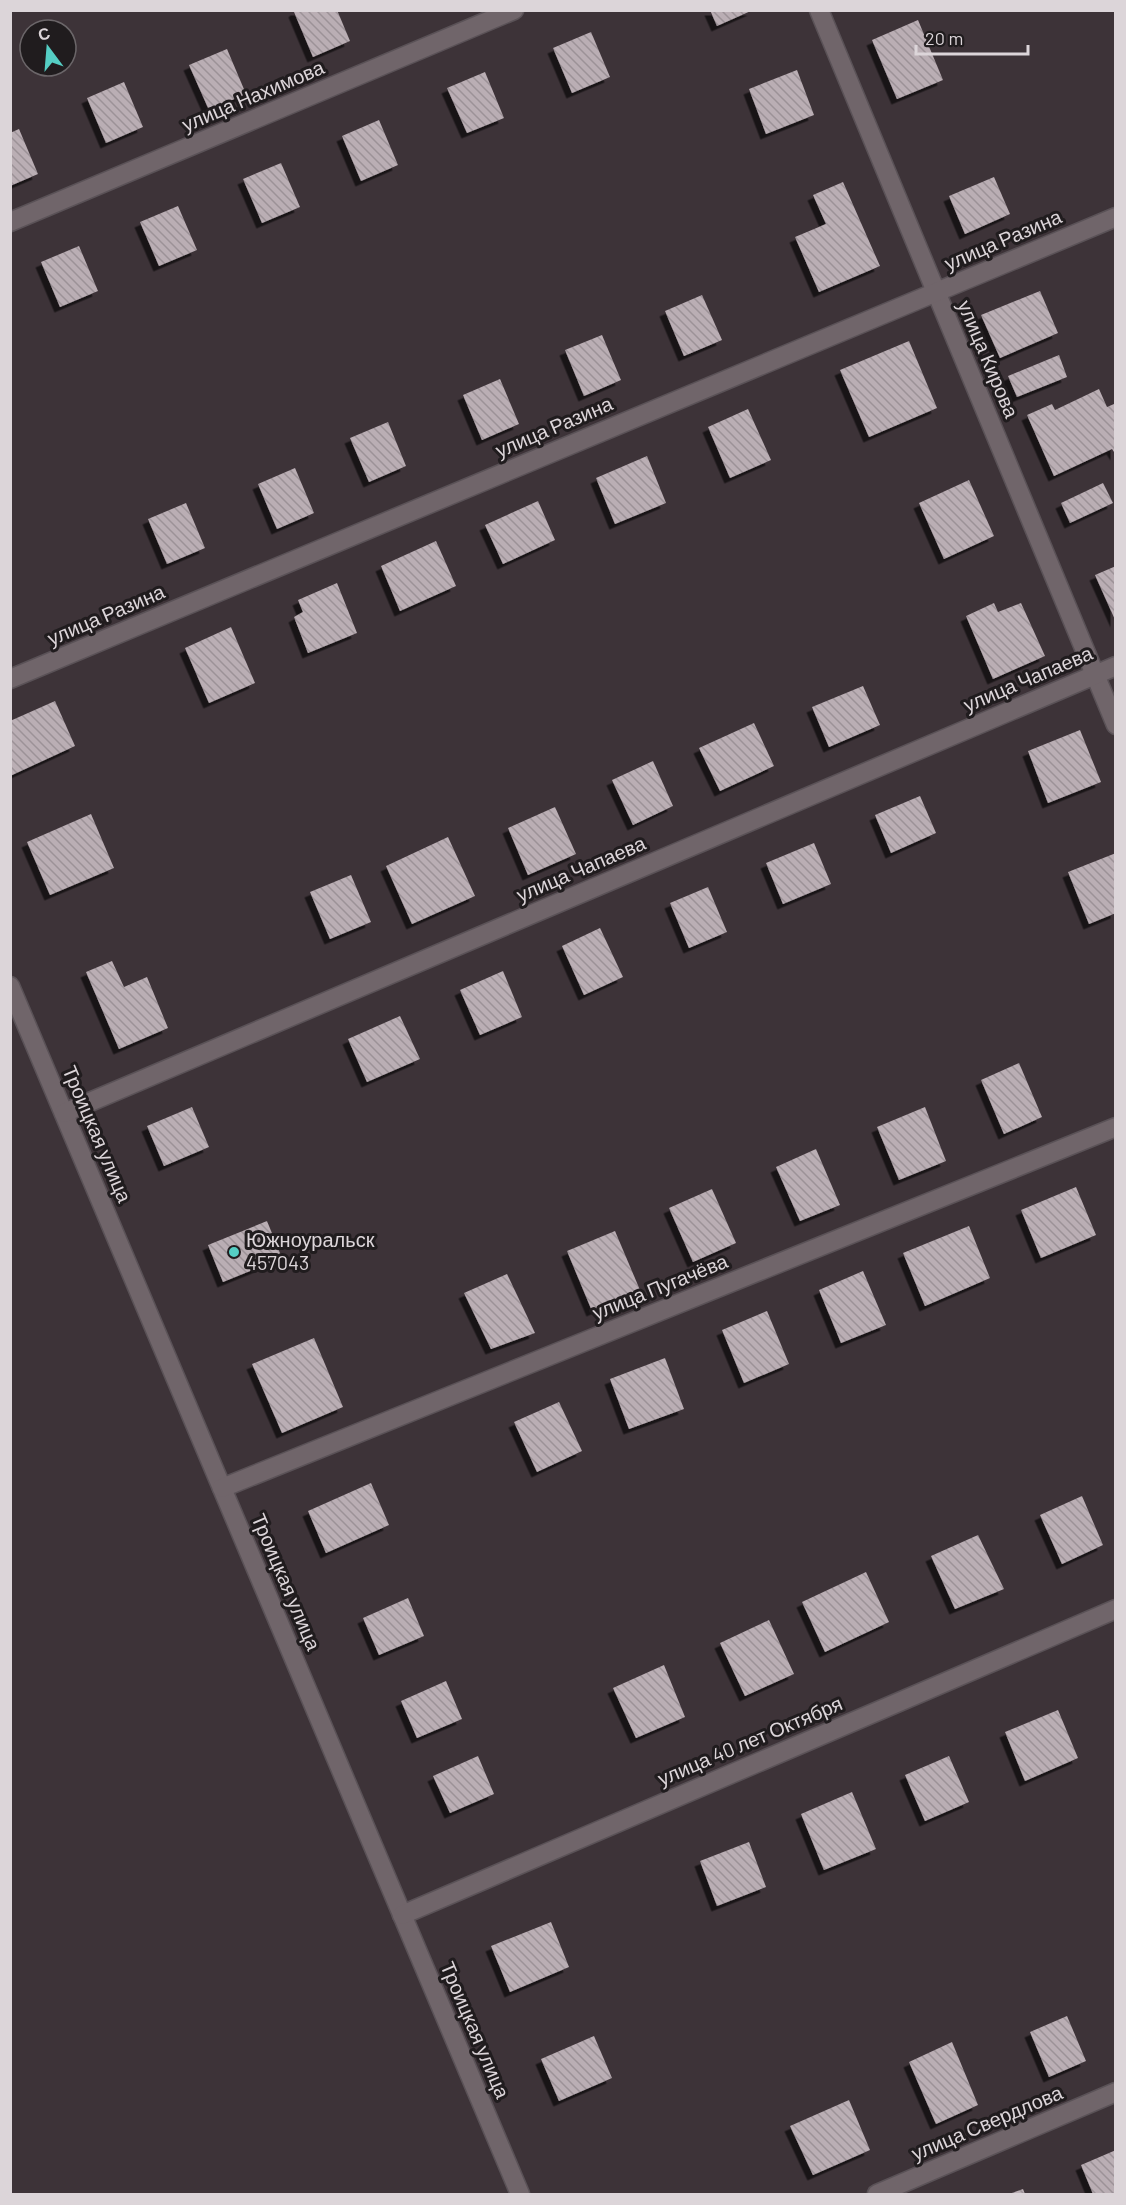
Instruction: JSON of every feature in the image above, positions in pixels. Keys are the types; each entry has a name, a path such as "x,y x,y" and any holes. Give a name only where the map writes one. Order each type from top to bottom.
{"street":[{"name":"улица Нахимова","path":"10,222 514,10"},
{"name":"улица Кирова","path":"819,10 1116,725"},
{"name":"улица Разина","path":"10,679 1116,217"},
{"name":"улица Чапаева","path":"64,1113 1116,666"},
{"name":"Троицкая улица","path":"10,986 520,2194"},
{"name":"улица Пугачёва","path":"222,1488 1116,1127"},
{"name":"улица 40 лет Октября","path":"402,1915 1116,1609"},
{"name":"улица Свердлова","path":"877,2194 1116,2092"}],"building":[{"path":"296,10 337,10 350,41 313,57 294,12"},
{"path":"710,10 753,10 717,26"},
{"path":"918,20 943,80 897,99 872,40"},
{"path":"591,32 610,77 572,93 553,48"},
{"path":"227,49 246,94 209,110 189,65"},
{"path":"797,70 814,115 766,134 749,89"},
{"path":"485,72 504,118 467,133 447,88"},
{"path":"124,82 143,127 106,143 87,98"},
{"path":"379,120 398,165 361,181 342,136"},
{"path":"19,129 38,174 10,186 10,133"},
{"path":"281,163 300,207 262,223 243,179"},
{"path":"994,177 1010,214 965,234 949,196"},
{"path":"843,182 880,266 819,292 795,237 826,224 813,195"},
{"path":"178,206 197,250 159,266 140,222"},
{"path":"79,246 98,291 60,307 41,262"},
{"path":"1040,291 1058,333 1000,358 981,315"},
{"path":"702,295 722,340 684,356 665,311"},
{"path":"602,335 621,380 584,396 565,350"},
{"path":"909,341 937,408 869,437 840,370"},
{"path":"1059,355 1067,377 1017,397 1008,376"},
{"path":"500,379 519,424 482,440 463,395"},
{"path":"1099,389 1107,407 1114,404 1116,408 1116,455 1112,449 1054,476 1027,415 1052,404 1055,410"},
{"path":"748,409 771,460 730,478 708,427"},
{"path":"388,422 406,466 369,482 350,438"},
{"path":"647,456 666,503 615,524 596,478"},
{"path":"295,468 314,513 277,529 258,484"},
{"path":"969,480 994,536 944,559 919,503"},
{"path":"1103,483 1113,503 1070,523 1061,503"},
{"path":"538,501 555,540 503,564 485,525"},
{"path":"186,503 205,548 167,564 148,519"},
{"path":"436,541 456,586 400,611 381,566"},
{"path":"1116,566 1116,622 1095,575"},
{"path":"337,583 357,633 308,653 294,617 303,612 298,600"},
{"path":"994,603 998,612 1021,603 1045,656 993,679 966,616"},
{"path":"231,627 255,683 209,703 185,648"},
{"path":"863,686 880,725 829,747 812,707"},
{"path":"55,701 75,746 10,776 10,721"},
{"path":"754,723 774,766 720,791 699,748"},
{"path":"1080,730 1101,782 1048,803 1028,751"},
{"path":"653,761 673,806 633,825 612,780"},
{"path":"920,796 936,833 891,853 875,815"},
{"path":"555,807 576,854 528,875 508,828"},
{"path":"91,814 114,868 50,895 27,842"},
{"path":"448,837 475,896 412,924 386,866"},
{"path":"814,843 831,884 783,904 766,863"},
{"path":"1116,853 1116,913 1089,924 1068,872"},
{"path":"351,875 371,922 330,939 310,892"},
{"path":"708,887 727,932 689,948 670,903"},
{"path":"600,928 623,977 584,995 562,946"},
{"path":"112,961 124,987 147,977 168,1028 119,1049 86,972"},
{"path":"503,971 522,1017 480,1035 460,990"},
{"path":"400,1016 420,1059 367,1082 348,1039"},
{"path":"1019,1063 1042,1117 1004,1134 981,1080"},
{"path":"192,1107 209,1147 164,1166 147,1126"},
{"path":"925,1107 946,1161 899,1180 877,1127"},
{"path":"816,1149 840,1205 800,1221 776,1167"},
{"path":"1076,1187 1096,1235 1041,1258 1021,1210"},
{"path":"712,1189 736,1243 693,1262 669,1208"},
{"path":"267,1221 282,1258 223,1282 208,1245"},
{"path":"969,1226 990,1278 925,1306 903,1253"},
{"path":"615,1231 640,1290 592,1311 567,1251"},
{"path":"863,1271 886,1325 841,1343 819,1290"},
{"path":"507,1274 535,1333 491,1349 464,1293"},
{"path":"767,1311 789,1364 744,1383 722,1330"},
{"path":"314,1338 343,1407 282,1433 252,1364"},
{"path":"665,1358 684,1409 629,1429 610,1379"},
{"path":"559,1402 582,1451 537,1472 514,1422"},
{"path":"371,1483 389,1525 326,1553 308,1511"},
{"path":"1082,1496 1103,1545 1062,1564 1040,1515"},
{"path":"978,1535 1004,1589 955,1609 931,1556"},
{"path":"866,1572 889,1622 825,1652 802,1602"},
{"path":"408,1598 424,1636 379,1655 363,1618"},
{"path":"769,1620 794,1674 745,1696 720,1643"},
{"path":"664,1665 685,1717 636,1738 613,1688"},
{"path":"446,1681 462,1719 417,1738 401,1701"},
{"path":"1058,1710 1078,1758 1025,1781 1005,1732"},
{"path":"478,1756 494,1794 450,1813 433,1776"},
{"path":"949,1756 969,1802 925,1821 905,1775"},
{"path":"852,1792 876,1849 824,1870 801,1814"},
{"path":"749,1842 766,1887 717,1906 700,1861"},
{"path":"551,1922 569,1967 510,1992 491,1946"},
{"path":"1067,2016 1086,2061 1049,2077 1030,2032"},
{"path":"594,2036 612,2078 559,2101 541,2059"},
{"path":"952,2042 978,2105 936,2124 909,2062"},
{"path":"849,2100 870,2150 813,2175 790,2126"},
{"path":"1116,2150 1116,2194 1093,2194 1081,2165"},
{"path":"1023,2189 1025,2194 1009,2194"}],"place":[{"name":"Южноуральск 457043","path":"234,1252"}]}
